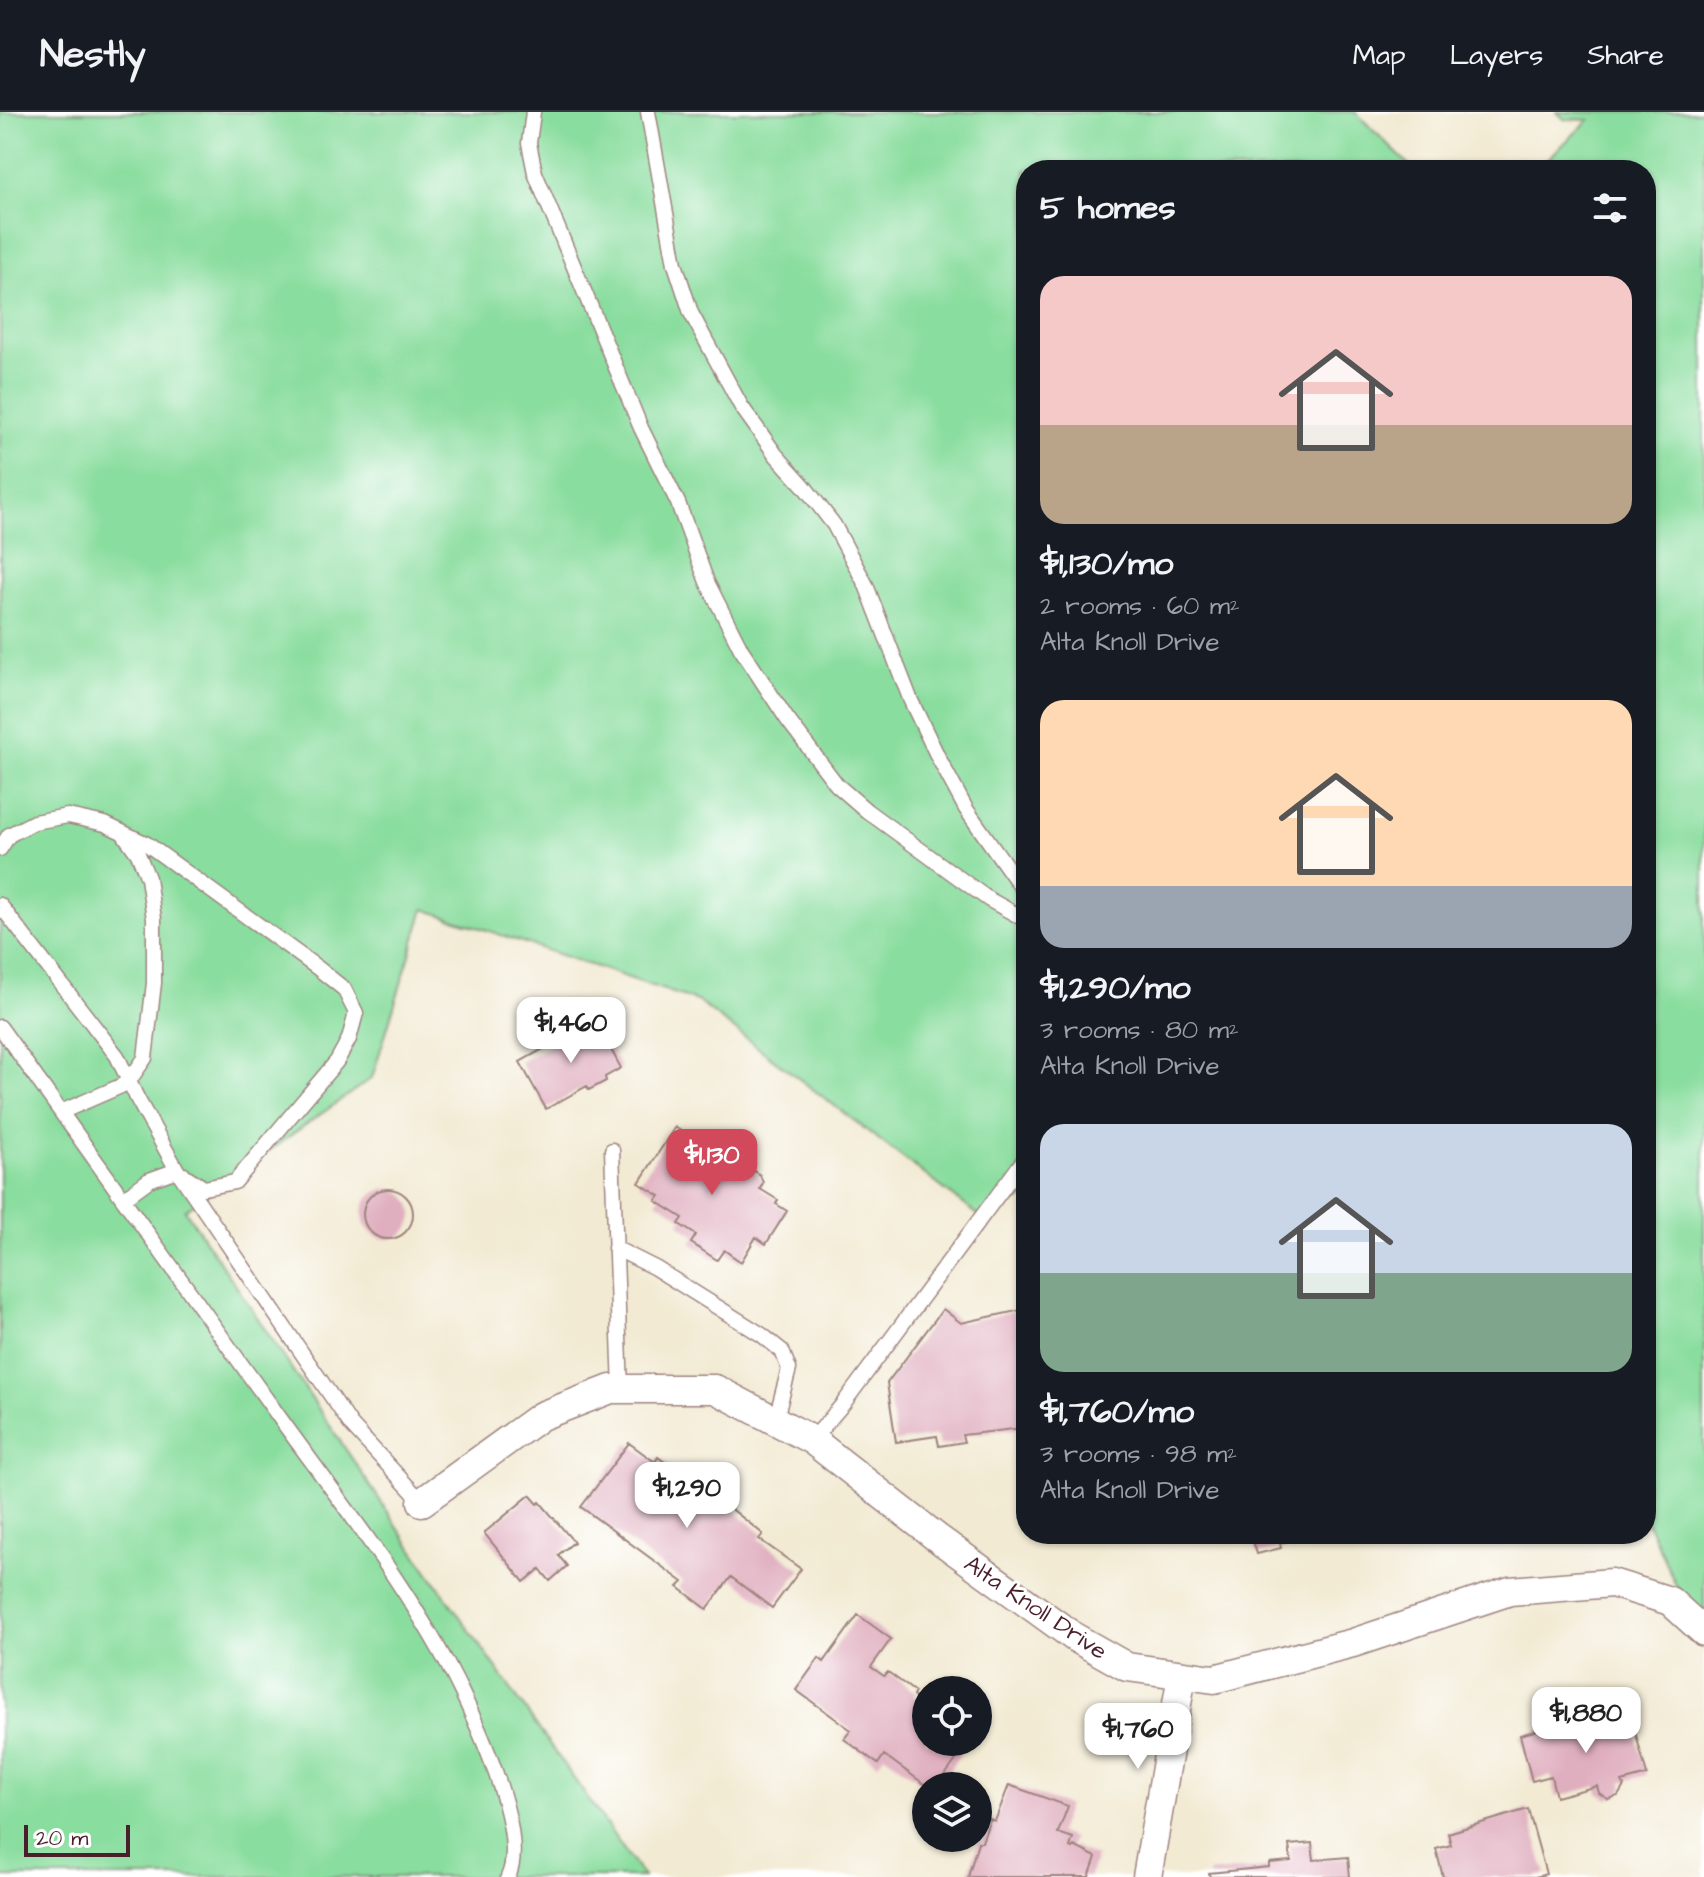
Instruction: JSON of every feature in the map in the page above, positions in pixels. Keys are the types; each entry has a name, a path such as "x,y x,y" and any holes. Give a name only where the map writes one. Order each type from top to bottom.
{"street":[{"name":"Alta Knoll Drive","path":"422,1502 541,1416 611,1389 715,1389 812,1440 936,1537 1074,1637 1127,1667 1214,1679 1353,1643 1510,1591 1612,1583 1670,1601 1704,1632"},
{"path":"1147,1877 1182,1675"}],"lane":[{"path":"533,112 529,143 535,173 641,428 678,503 707,582 741,649 787,719 837,785 942,867 1016,914"},
{"path":"648,112 675,264 691,313 741,406 776,455 834,525 866,585 911,701 938,757 966,809 1016,880"},
{"path":"0,849 9,835 34,822 68,816 105,824 147,844 344,989 356,1013 349,1039 337,1061 235,1182 204,1188 177,1170"},
{"path":"61,1112 129,1081 145,1058 154,983 154,919 148,878 138,854 123,833"},
{"path":"0,905 117,1056 177,1170 351,1425 422,1502"},
{"path":"0,1027 397,1581 462,1692 501,1787 513,1838 513,1867 508,1877"},
{"path":"612,1150 621,1389"},
{"path":"123,1199 149,1180 177,1170"},
{"path":"812,1440 862,1379 1016,1171"},
{"path":"615,1248 655,1268 762,1335 782,1351 789,1369 775,1422"}],"green space":[{"path":"0,112 1355,112 1404,160 1016,160 1016,1202 982,1218 697,1001 424,909 372,1078 185,1210 418,1557 643,1877 0,1877"},
{"path":"1557,112 1704,112 1704,1646 1656,1542 1656,160 1547,160 1589,120 1564,119"}],"building":[{"path":"595,1020 621,1068 605,1077 606,1081 589,1090 587,1086 546,1109 520,1062"},
{"path":"675,1127 738,1170 748,1166 760,1175 763,1183 760,1189 778,1200 776,1204 787,1211 766,1244 756,1237 741,1262 724,1250 717,1260 691,1243 696,1235 679,1224 683,1218 656,1201 660,1196 639,1183"},
{"path":"388,1189 405,1197 413,1214 405,1231 388,1239 371,1231 363,1214 371,1197"},
{"path":"943,1309 961,1323 1016,1311 1016,1429 962,1435 964,1442 939,1446 937,1436 896,1442 887,1383"},
{"path":"629,1443 655,1462 658,1457 700,1488 707,1478 725,1492 719,1499 763,1534 759,1539 801,1569 772,1608 731,1577 707,1609 678,1587 683,1582 581,1507"},
{"path":"530,1495 538,1504 540,1502 574,1542 558,1555 567,1566 550,1581 540,1569 524,1582 484,1533"},
{"path":"1254,1544 1280,1544 1281,1548 1257,1554"},
{"path":"858,1615 891,1639 871,1667 884,1676 888,1672 912,1690 912,1756 959,1756 947,1772 912,1772 912,1775 884,1755 878,1764 844,1739 851,1730 796,1690 819,1658 824,1662"},
{"path":"1602,1711 1605,1719 1630,1713 1647,1775 1622,1782 1624,1786 1618,1796 1608,1799 1599,1793 1597,1786 1556,1797 1551,1776 1532,1781 1520,1735 1564,1723 1566,1730 1580,1726 1578,1718"},
{"path":"1009,1785 1068,1806 1058,1833 1073,1838 1070,1847 1096,1857 1089,1877 968,1877 975,1852 992,1852 992,1820 995,1821"},
{"path":"1528,1809 1546,1874 1535,1877 1443,1877 1436,1849 1451,1845 1448,1833"},
{"path":"1312,1843 1314,1860 1348,1857 1350,1877 1210,1877 1209,1873 1269,1867 1269,1863 1291,1861 1289,1845"}]}
